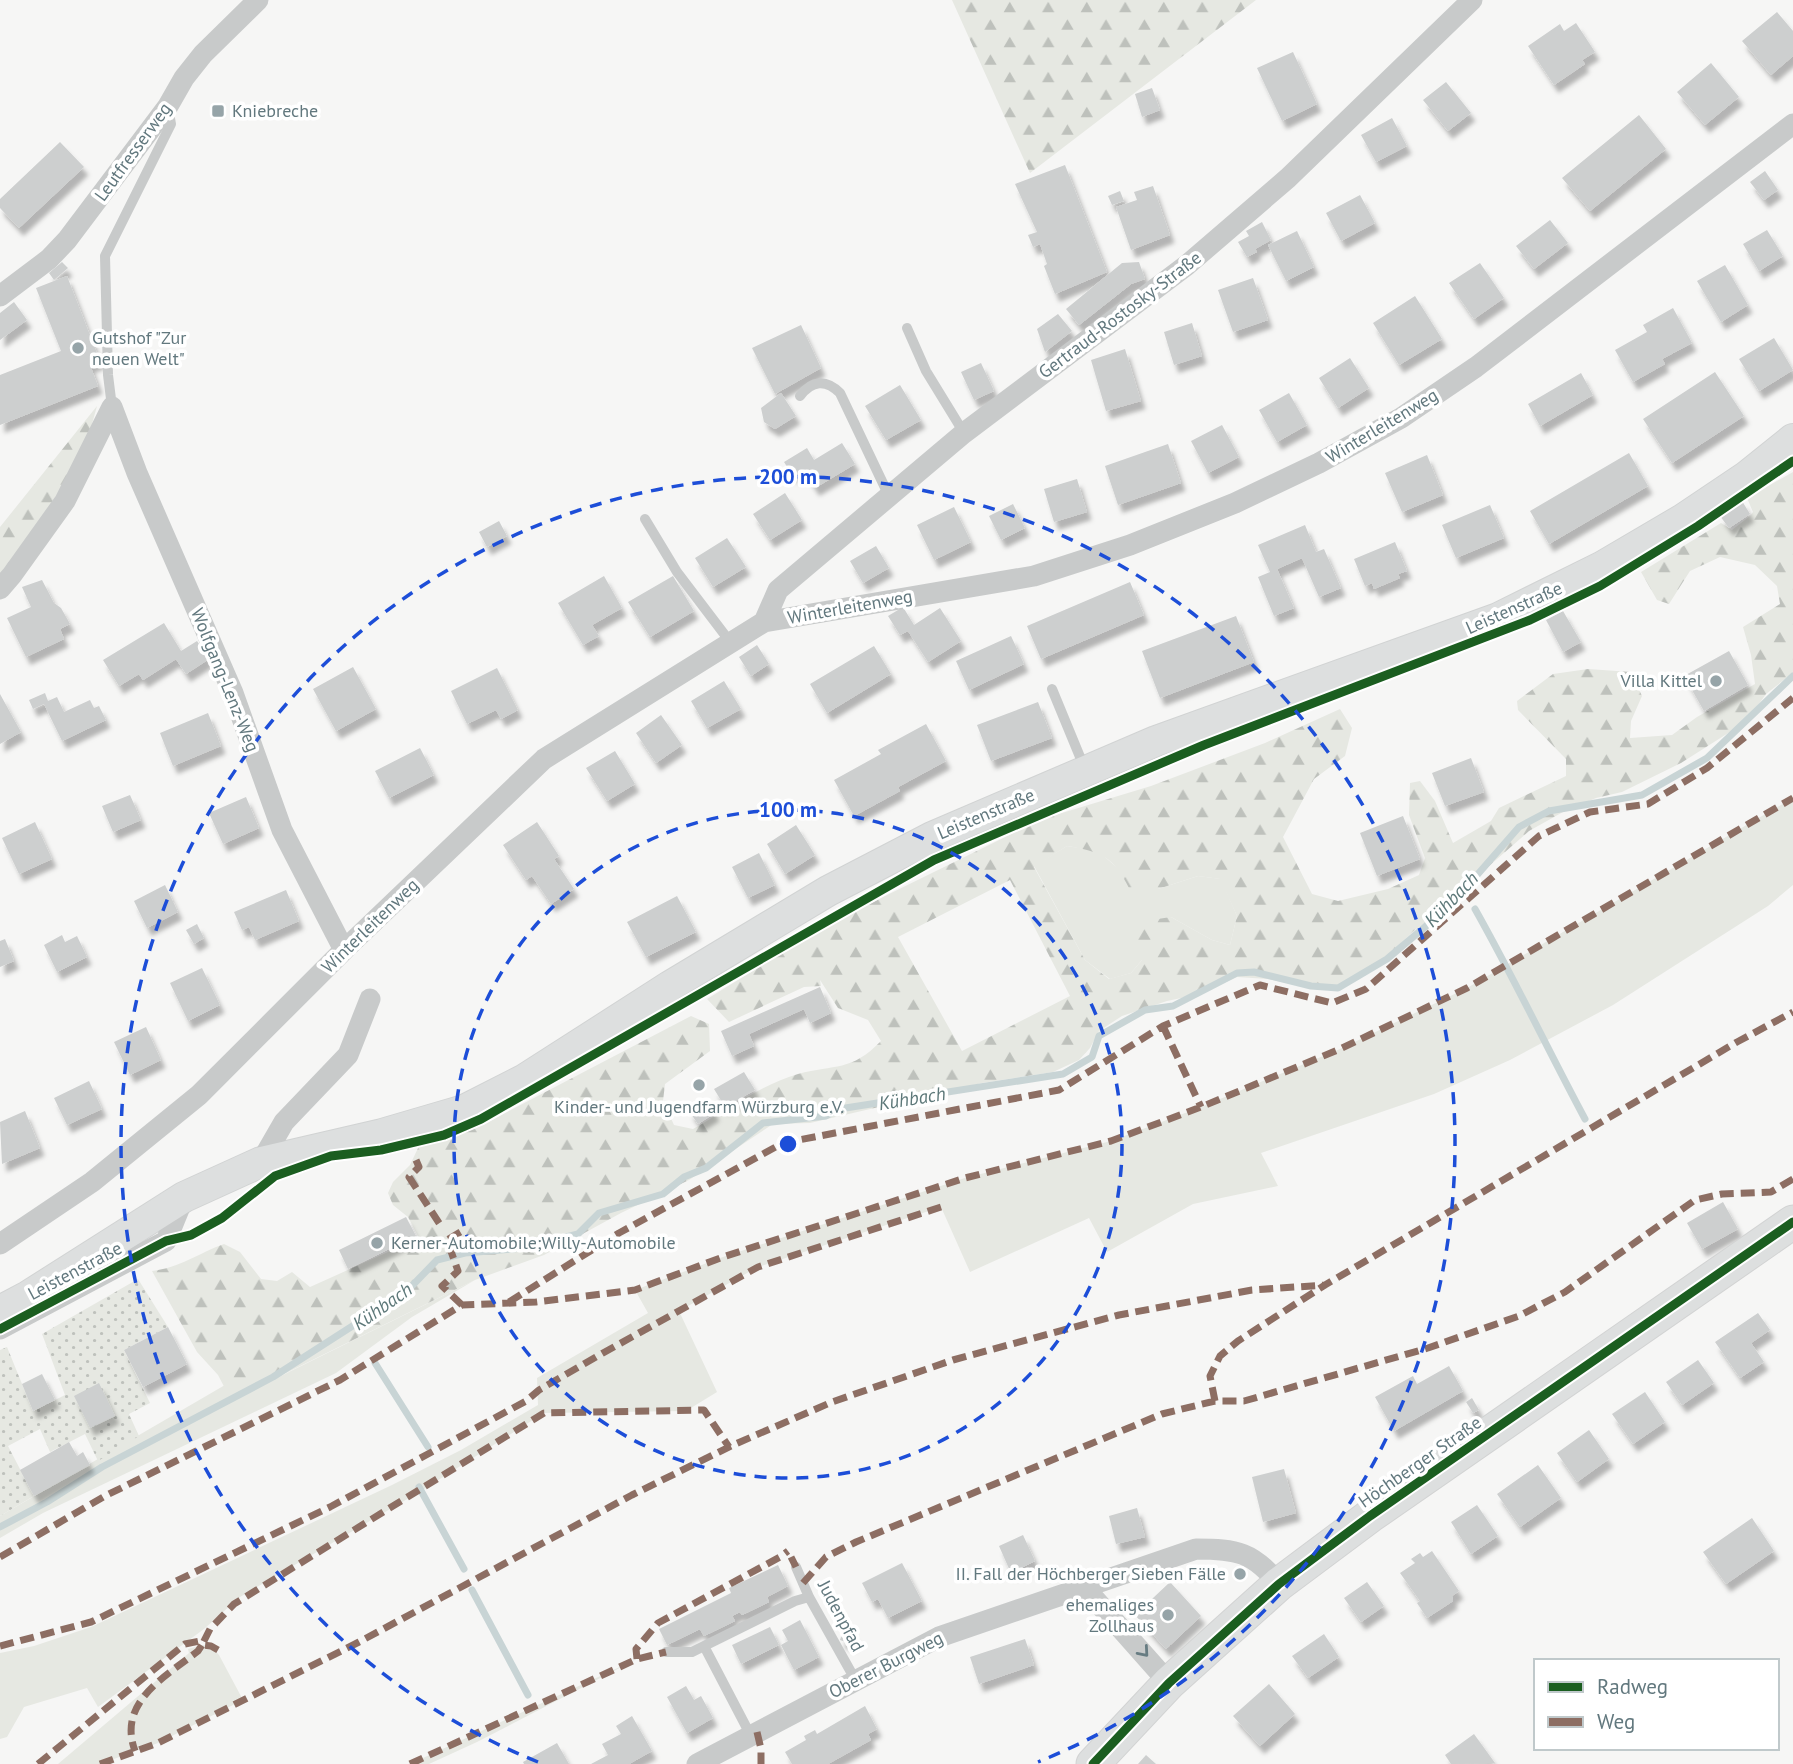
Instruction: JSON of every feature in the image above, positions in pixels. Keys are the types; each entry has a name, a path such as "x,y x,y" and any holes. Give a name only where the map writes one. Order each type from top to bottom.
{"main road":[{"name":"Leistenstraße","path":"0,1311 184,1197 261,1162 382,1134 464,1110 525,1079 670,986 828,891 932,837 1156,741 1498,618 1603,566 1683,519 1747,476 1793,439"},
{"name":"Höchberger Straße","path":"1093,1764 1169,1683 1279,1584 1370,1516 1793,1222"}],"street":[{"name":"Leutfresserweg","path":"0,296 49,259 67,240 168,106 184,78 203,54 258,0"},
{"name":"Gertraud-Rostosky-Straße","path":"764,622 778,590 964,433 1187,265 1288,178 1472,0"},
{"name":"Winterleitenweg","path":"0,1244 92,1182 199,1095 344,950 544,759 764,622 1034,576 1129,545 1235,503 1319,463 1401,418 1476,367 1793,124"},
{"path":"0,589 65,501 112,407"},
{"name":"Wolfgang-Lenz-Weg","path":"112,407 137,473 233,693 282,831 344,950"},
{"path":"261,1162 284,1122 348,1055 370,999"},
{"name":"Leistenstraße","path":"0,1329 166,1241 184,1197"},
{"name":"Oberer Burgweg","path":"697,1764 939,1637 1196,1549 1228,1549 1246,1554 1264,1566 1279,1584"},
{"path":"1084,1587 1169,1683"}],"lane":[{"path":"112,407 108,374 106,256 171,124 168,106"},
{"path":"907,328 926,371 964,433"},
{"path":"800,396 807,387 819,382 832,385 840,393 889,496"},
{"path":"645,519 677,572 731,643"},
{"path":"1052,690 1086,771"},
{"name":"Judenpfad","path":"796,1567 809,1597 856,1681"},
{"path":"666,1651 692,1652 795,1601 809,1597"},
{"path":"704,1646 751,1736"}],"green space":[{"path":"952,0 1256,0 1030,173"},
{"path":"97,406 87,442 32,538 0,580 0,527"},
{"path":"1793,472 1793,672 1766,694 1754,711 1733,730 1681,763 1622,792 1596,798 1563,812 1529,831 1489,866 1457,901 1416,929 1372,970 1347,985 1306,987 1268,979 1237,977 1200,994 1167,1001 1122,1016 1099,1031 1090,1048 1079,1060 1053,1072 982,1083 810,1123 773,1124 689,1180 544,1255 475,1280 231,1400 218,1375 197,1352 152,1271 180,1264 224,1244 240,1252 261,1279 277,1281 292,1272 310,1287 419,1238 408,1217 393,1205 388,1193 393,1182 410,1165 419,1146 447,1140 490,1121 691,1016 709,1024 710,1051 665,1084 663,1101 674,1125 693,1129 757,1091 784,1079 861,1058 881,1041 868,1020 838,1008 820,980 821,986 804,987 729,1022 707,999 806,938 1042,819 1151,786 1265,743 1340,709 1352,728 1345,756 1314,779 1283,837 1312,894 1338,901 1388,889 1419,875 1425,858 1409,815 1410,783 1420,781 1435,801 1453,843 1491,821 1499,808 1566,776 1566,759 1518,710 1517,701 1553,674 1588,669 1631,672 1642,696 1631,721 1630,738 1672,735 1697,717 1755,684 1743,627 1780,604 1777,586 1755,565 1720,557 1690,571 1669,604 1657,600 1641,572 1721,523 1732,530 1753,512 1747,498","holes":["1067,846 1105,857 1117,869 1129,888 1158,889 1198,876 1220,879 1237,916 1230,945 1212,940 1171,917 1131,923 1129,933 1142,946 1142,960 1131,973 1109,979 1085,960 1034,867","1010,880 1070,996 962,1051 898,937"]},
{"path":"1793,798 1793,885 1768,906 1613,1005 1510,1060 1434,1094 1261,1153 1278,1186 1193,1204 1107,1252 1089,1218 970,1272 941,1207 758,1267 679,1311 717,1392 686,1411 544,1413 421,1491 240,1597 204,1629 98,1707 87,1688 24,1707 7,1737 0,1739 0,1653 34,1646 91,1627 461,1450 538,1405 537,1378 648,1313 635,1290 723,1257 965,1178 1111,1141 1340,1049 1467,988"},
{"path":"1067,846 1098,851 1121,871 1158,889 1198,876 1221,879 1237,916 1230,945 1212,940 1171,917 1142,946 1142,960 1131,973 1110,979 1085,960 1034,866"},
{"path":"138,1279 168,1327 124,1350 150,1403 129,1414 139,1436 98,1461 85,1434 50,1452 40,1429 8,1446 34,1496 0,1516 0,1350 7,1347 33,1411 65,1395 42,1334"},
{"path":"475,1280 412,1317 336,1373 43,1513 0,1538 0,1516 225,1385 232,1400"},
{"path":"202,1645 211,1646 219,1655 243,1700 158,1743 100,1764 58,1764 189,1653 188,1649"},
{"path":"637,1659 477,1742 429,1764 410,1764"}],"building":[{"path":"1777,12 1793,31 1793,56 1771,75 1742,41"},
{"path":"1576,23 1595,52 1582,60 1585,64 1554,85 1528,46 1560,24 1564,31"},
{"path":"1293,52 1317,104 1282,121 1257,68"},
{"path":"1711,63 1739,97 1705,125 1677,92"},
{"path":"1446,82 1471,113 1448,131 1423,100"},
{"path":"1152,88 1160,110 1142,117 1135,94"},
{"path":"1639,115 1666,149 1590,211 1562,178"},
{"path":"1392,118 1407,146 1376,162 1361,135"},
{"path":"60,142 84,167 19,228 0,208 0,199"},
{"path":"1065,165 1107,272 1055,294 1044,266 1047,264 1040,244 1033,247 1028,235 1037,232 1015,184"},
{"path":"1765,171 1778,190 1764,200 1750,182"},
{"path":"1153,186 1170,235 1131,250 1116,207 1137,200 1134,192"},
{"path":"1120,191 1124,201 1112,205 1108,196"},
{"path":"1360,195 1375,223 1341,241 1326,213"},
{"path":"1550,220 1568,243 1534,269 1516,246"},
{"path":"1262,222 1271,240 1247,257 1238,242 1249,236 1246,231"},
{"path":"1767,230 1783,256 1759,271 1743,244"},
{"path":"1297,231 1314,267 1286,281 1268,245"},
{"path":"62,262 68,268 54,280 49,273"},
{"path":"1139,262 1145,279 1131,284 1079,325 1066,309 1122,263"},
{"path":"1480,263 1504,298 1474,319 1449,283"},
{"path":"1725,265 1748,305 1721,322 1697,281"},
{"name":"Gutshof \"Zur neuen Welt\"","path":"67,276 100,361 90,365 98,386 0,425 0,375 61,351 36,288"},
{"path":"1253,278 1268,320 1233,332 1218,290"},
{"path":"1415,296 1442,339 1399,365 1373,323"},
{"path":"14,302 27,320 0,340 0,313"},
{"path":"1673,308 1692,343 1662,359 1665,364 1633,382 1615,350 1647,332 1643,325"},
{"path":"1058,314 1072,331 1045,352 1037,329"},
{"path":"1192,323 1202,356 1174,365 1164,332"},
{"path":"801,325 821,368 775,394 752,348"},
{"path":"1774,338 1793,370 1759,391 1739,359"},
{"path":"1125,349 1141,401 1106,411 1091,360"},
{"path":"1350,358 1369,388 1338,408 1319,378"},
{"path":"981,363 994,391 974,400 961,372"},
{"path":"1715,372 1744,416 1672,463 1643,419"},
{"path":"1581,373 1593,395 1540,426 1528,404"},
{"path":"900,385 921,420 886,440 865,406"},
{"path":"781,393 796,416 775,429 764,422 761,408"},
{"path":"1289,393 1307,425 1277,442 1259,410"},
{"path":"1222,425 1239,457 1208,473 1191,441"},
{"path":"842,443 855,464 815,488 803,470 793,476 784,462 807,448 814,460"},
{"path":"1168,444 1181,483 1118,505 1105,466"},
{"path":"1629,453 1648,486 1549,544 1530,511"},
{"path":"1427,455 1443,495 1402,512 1385,473"},
{"path":"1077,479 1087,512 1054,522 1044,489"},
{"path":"785,493 802,520 770,540 753,514"},
{"path":"1742,501 1750,514 1729,528 1720,516"},
{"path":"1013,504 1025,528 1001,540 989,516"},
{"path":"1490,505 1504,538 1456,558 1442,525"},
{"path":"954,507 971,542 934,560 917,525"},
{"path":"499,521 507,536 487,547 479,532"},
{"path":"1305,525 1316,552 1324,549 1341,588 1319,597 1302,558 1277,569 1294,608 1274,616 1258,577 1270,572 1258,545"},
{"path":"727,538 746,567 713,587 695,558"},
{"path":"1395,542 1407,571 1398,574 1400,578 1374,589 1372,583 1365,586 1354,559"},
{"path":"876,546 889,568 863,583 850,561"},
{"path":"604,576 622,608 592,625 599,636 583,645 558,603"},
{"path":"673,576 694,611 650,637 628,602"},
{"path":"42,580 54,603 61,608 70,624 60,629 64,639 26,657 7,618 31,607 22,587"},
{"path":"1130,582 1144,615 1041,659 1027,626"},
{"path":"903,607 914,625 940,608 961,641 928,662 908,631 900,635 888,616"},
{"path":"1563,611 1581,642 1563,652 1546,620"},
{"path":"1236,616 1254,662 1160,698 1142,651"},
{"path":"164,623 181,651 197,641 209,659 186,674 176,659 143,680 139,674 119,686 103,660"},
{"path":"1011,636 1024,664 969,690 956,661"},
{"path":"757,645 769,664 751,676 739,657"},
{"path":"874,646 891,674 827,713 810,684"},
{"name":"Villa Kittel","path":"1729,651 1748,685 1704,711 1684,676"},
{"path":"353,667 376,709 336,731 313,689"},
{"path":"497,668 518,710 501,719 496,710 467,724 451,691"},
{"path":"724,681 741,709 707,728 691,701"},
{"path":"45,693 48,701 57,697 64,712 90,700 94,708 99,706 106,720 62,741 44,704 33,709 29,700"},
{"path":"0,694 21,732 0,744"},
{"path":"1038,702 1052,738 991,761 977,725"},
{"path":"208,713 221,746 173,766 160,733"},
{"path":"661,715 682,745 656,763 636,733"},
{"path":"926,724 946,761 898,787 900,791 854,816 834,780 881,754 878,750"},
{"path":"420,748 434,775 389,798 375,771"},
{"path":"615,751 635,784 607,801 586,768"},
{"path":"1471,758 1484,792 1445,806 1432,773"},
{"path":"130,795 141,820 113,832 102,806"},
{"path":"246,797 259,828 223,844 209,813"},
{"path":"1403,816 1420,859 1377,876 1360,833"},
{"path":"35,822 52,859 19,874 2,838"},
{"path":"537,822 559,856 554,859 574,889 551,904 532,876 526,880 503,845"},
{"path":"796,825 815,855 785,874 767,844"},
{"path":"759,853 775,885 748,898 732,867"},
{"path":"165,885 178,912 147,928 134,901"},
{"path":"286,890 299,921 255,940 249,927 242,930 234,912"},
{"path":"677,896 696,932 646,957 627,922"},
{"path":"197,924 204,938 194,944 186,930"},
{"path":"62,935 65,942 77,936 87,957 57,972 44,945"},
{"path":"5,939 14,961 0,967 0,941"},
{"path":"202,968 220,1005 188,1021 170,983"},
{"path":"820,987 831,1013 810,1023 804,1009 749,1034 754,1046 732,1056 721,1031"},
{"path":"146,1027 161,1060 130,1075 114,1042"},
{"path":"744,1072 755,1090 725,1107 714,1089"},
{"path":"89,1081 102,1109 67,1125 54,1098"},
{"path":"707,1100 715,1113 698,1124 689,1111"},
{"path":"25,1111 40,1148 2,1164 0,1122"},
{"path":"1723,1202 1738,1229 1702,1249 1687,1223"},
{"name":"Kerner-Automobile;Willy-Automobile","path":"406,1217 416,1236 348,1269 339,1250"},
{"path":"1758,1313 1770,1330 1751,1343 1764,1362 1740,1378 1715,1342"},
{"path":"168,1327 187,1364 143,1387 124,1350"},
{"path":"1698,1360 1714,1383 1682,1405 1666,1382"},
{"path":"1449,1366 1463,1391 1394,1431 1375,1397 1413,1376 1417,1384"},
{"path":"42,1374 55,1400 33,1411 22,1384"},
{"path":"99,1383 115,1416 90,1428 74,1396"},
{"path":"1645,1392 1665,1422 1633,1444 1612,1414"},
{"path":"1472,1398 1479,1410 1473,1413 1466,1402"},
{"path":"1589,1430 1609,1459 1577,1482 1557,1453"},
{"path":"69,1442 77,1456 83,1452 90,1465 34,1496 20,1470"},
{"path":"1538,1465 1561,1498 1520,1527 1497,1494"},
{"path":"1284,1469 1296,1513 1263,1522 1252,1477"},
{"path":"1477,1505 1498,1536 1471,1554 1451,1522"},
{"path":"1137,1508 1145,1537 1116,1544 1109,1516"},
{"path":"1752,1518 1774,1551 1726,1584 1703,1552"},
{"path":"1023,1535 1035,1561 1011,1573 999,1546"},
{"path":"1432,1551 1459,1591 1452,1596 1453,1601 1427,1618 1417,1603 1420,1601 1400,1573 1415,1563 1411,1559 1420,1553 1423,1557"},
{"path":"902,1563 922,1601 888,1618 878,1599 872,1602 862,1583"},
{"path":"778,1565 788,1586 767,1597 769,1602 742,1615 740,1612 732,1616 735,1621 704,1636 700,1629 667,1645 659,1629 731,1593 729,1588"},
{"name":"ehemaliges Zollhaus","path":"1170,1582 1201,1616 1166,1649 1135,1615"},
{"path":"1367,1582 1384,1606 1361,1622 1344,1598"},
{"path":"800,1620 819,1657 794,1670 781,1645 788,1641 782,1630"},
{"path":"770,1627 779,1645 741,1664 732,1645"},
{"path":"843,1631 854,1635 851,1644 840,1640"},
{"path":"1324,1634 1339,1657 1308,1678 1292,1656"},
{"path":"1025,1639 1034,1665 979,1684 970,1657"},
{"path":"1269,1684 1295,1714 1260,1746 1233,1716"},
{"path":"686,1686 694,1700 701,1696 713,1718 687,1733 667,1697"},
{"path":"865,1706 877,1729 868,1734 871,1740 828,1764 792,1764 785,1752 806,1740 804,1736 815,1730 817,1734"},
{"path":"632,1716 652,1751 629,1764 591,1764 608,1755 602,1744 621,1734 616,1726"},
{"path":"1474,1734 1495,1763 1451,1764 1445,1755"},
{"path":"557,1743 569,1764 524,1764 523,1762"},
{"path":"1146,1755 1156,1764 1138,1764"}],"waterway":[{"name":"Kühbach","path":"0,1527 47,1502 102,1467 273,1377 407,1291 437,1260 465,1253 523,1248 578,1234 599,1213 663,1194 684,1177 706,1168 763,1123 826,1116 839,1109 1063,1074 1092,1057 1099,1036 1145,1010 1173,1006 1237,973 1254,972 1311,986 1338,988 1387,959 1432,921 1464,890 1519,827 1549,811 1642,795 1707,758 1793,676"},
{"path":"1475,909 1585,1119"},
{"path":"375,1363 428,1447"},
{"path":"419,1487 464,1569"},
{"path":"472,1590 528,1695"}],"marked path":[{"path":"509,1302 619,1233 783,1143 1059,1090 1163,1026 1260,985 1332,1003 1366,989 1539,836 1590,812 1648,804 1707,768 1793,698"},
{"path":"0,1557 105,1496 340,1380 462,1305 536,1302 635,1290 723,1257 965,1178 1111,1141 1340,1049 1467,988 1793,798"},
{"path":"1215,1401 1210,1376 1220,1356 1238,1341 1325,1285 1737,1042 1793,1012"},
{"path":"1163,1026 1201,1107"},
{"path":"416,1160 419,1167 409,1177 441,1226"},
{"path":"803,1583 826,1557 856,1542 1162,1414 1215,1401 1244,1401 1428,1348 1519,1316 1565,1292 1695,1200 1722,1194 1771,1192 1793,1179"},
{"path":"0,1646 91,1622 330,1507 526,1401 539,1390 603,1353 758,1267 941,1207"},
{"path":"462,1231 447,1240 458,1271 442,1286 462,1305"},
{"path":"100,1764 158,1743 359,1642 632,1495 733,1445 832,1402 953,1360 1119,1315 1252,1290 1325,1285"},
{"path":"218,1650 202,1645 210,1629 234,1604 544,1413 704,1410 729,1447"},
{"path":"637,1659 636,1649 658,1623 788,1551"},
{"path":"791,1557 796,1567"},
{"path":"38,1764 185,1644 200,1641 202,1645 198,1651 159,1681 138,1705 131,1734 135,1751"},
{"path":"410,1764 637,1659 666,1652"},
{"path":"757,1732 761,1764"}],"cycle path":[{"path":"0,1329 166,1241 191,1235 222,1218 275,1176 331,1156 381,1150 444,1135 481,1119 934,860 1204,745 1530,620 1600,586 1698,526 1793,461"},
{"path":"1093,1764 1169,1683 1279,1584 1370,1516 1793,1222"}],"place":[{"name":"Kniebreche","path":"218,111"},
{"name":"Gutshof \"Zur neuen Welt\"","path":"78,348"},
{"name":"Villa Kittel","path":"1716,681"},
{"name":"Kinder- und Jugendfarm Würzburg e.V.","path":"699,1085"},
{"name":"Kerner-Automobile;Willy-Automobile","path":"377,1243"},
{"name":"II. Fall der Höchberger Sieben Fälle","path":"1240,1574"},
{"name":"ehemaliges Zollhaus","path":"1168,1615"}]}
